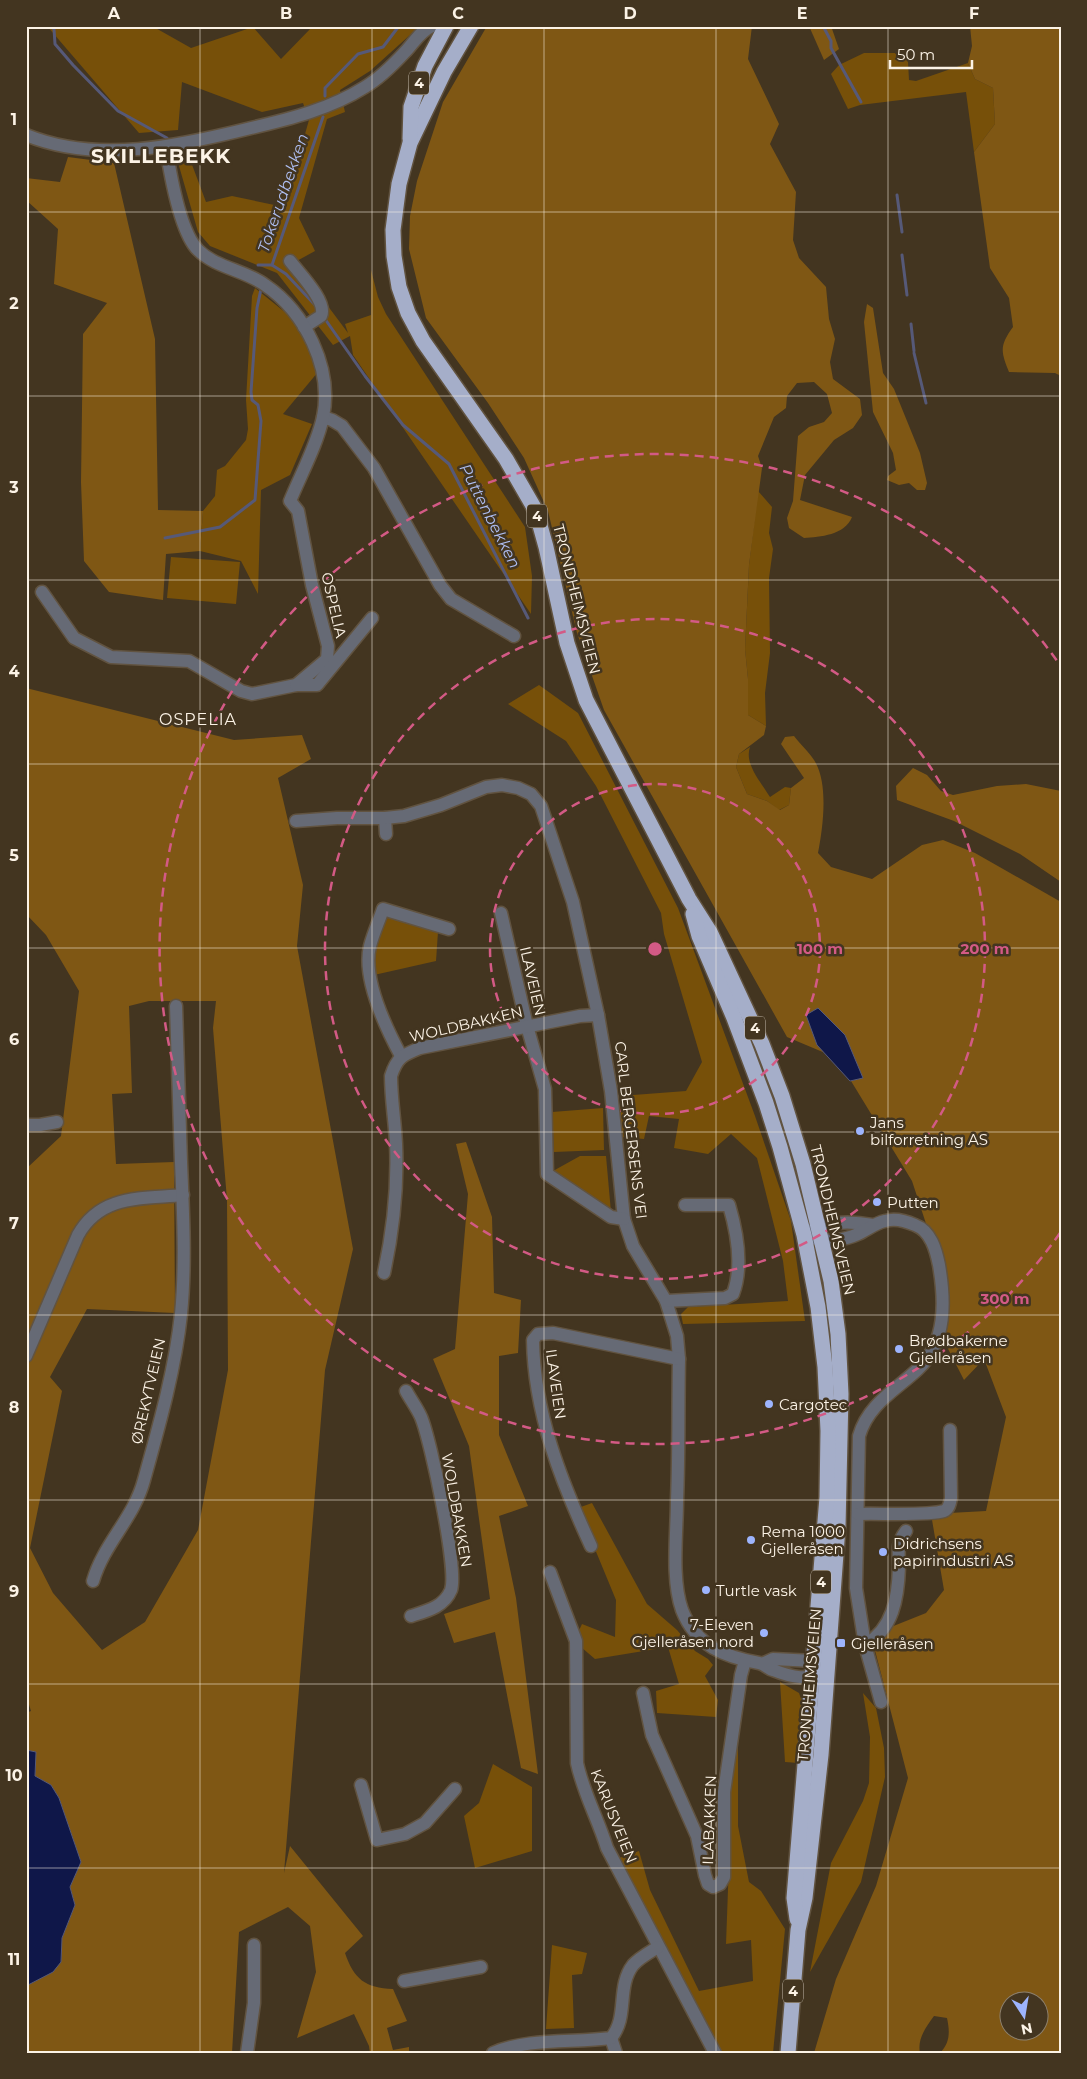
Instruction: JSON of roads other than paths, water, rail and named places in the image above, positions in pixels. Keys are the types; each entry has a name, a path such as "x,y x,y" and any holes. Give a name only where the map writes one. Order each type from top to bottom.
{"highway":[{"name":"TRONDHEIMSVEIEN","path":"410,143 411,106 441,26"},
{"name":"TRONDHEIMSVEIEN","path":"467,32 444,72 410,143 396,200 393,230 395,266 403,299 423,341 506,459 529,497 543,535 567,643 586,700 689,899 710,932 762,1044 790,1120 823,1241 831,1281 838,1334 841,1394 839,1507 828,1673 805,1898 798,1930 788,2053"},
{"name":"TRONDHEIMSVEIEN","path":"689,899 699,936 734,1018 780,1146 804,1235 818,1307 825,1367 828,1430 826,1516 794,1898 798,1930"}],"street":[{"path":"26,135 57,144 84,148 166,147 266,124 306,113 339,100 374,80 396,62 420,34 441,26 467,32"},
{"name":"OSPELIA","path":"42,592 74,638 96,647 111,657 189,661 241,692 252,694 296,685 327,659 328,646 312,585 298,511 290,501 323,418 325,399 322,373 315,348 304,327 282,298 265,284 245,273 211,260 193,244 182,218 166,147"},
{"path":"290,261 323,307 321,316 304,327"},
{"path":"323,418 332,420 342,426 374,468 440,585 451,599 514,636"},
{"path":"296,685 317,685 372,618"},
{"name":"CARL BERGERSENS VEI","path":"296,821 338,818 385,818 421,812 486,787 502,785 518,788 531,794 542,806 573,902 598,1015 611,1091 624,1219 633,1246 666,1301 677,1336 679,1360 677,1590 682,1611 701,1638 724,1655 762,1664 771,1670 788,1675 813,1678 828,1673"},
{"path":"385,818 386,834"},
{"name":"WOLDBAKKEN","path":"401,1056 384,1025 370,977 368,962 370,946 384,910 449,929"},
{"name":"ILAVEIEN","path":"501,912 527,1026 545,1089 547,1174 611,1217 624,1219"},
{"name":"ØREKYTVEIEN","path":"93,1581 97,1567 107,1548 132,1512 140,1494 167,1395 182,1299 184,1264 183,1195 176,1006"},
{"name":"WOLDBAKKEN","path":"384,1273 395,1206 396,1145 391,1076 401,1056 420,1048 580,1016 598,1015"},
{"path":"26,1125 57,1122"},
{"path":"26,1356 78,1235 88,1219 100,1209 118,1202 183,1195"},
{"path":"666,1301 725,1298 733,1294 736,1286 738,1272 736,1225 730,1206 685,1205"},
{"path":"804,1235 823,1241 857,1234 886,1220 906,1222 917,1226 929,1236 937,1256 943,1306 941,1328 928,1357 919,1368 881,1399 862,1428 859,1436 856,1588 865,1645 881,1702"},
{"path":"804,1235 819,1226 832,1223 855,1222 873,1225"},
{"name":"ILAVEIEN","path":"590,1546 565,1490 545,1426 538,1392 533,1340 538,1334 553,1333 679,1360"},
{"name":"WOLDBAKKEN","path":"406,1391 421,1418 438,1478 452,1569 451,1589 446,1599 436,1608 411,1616"},
{"path":"858,1514 931,1512 944,1511 948,1508 952,1498 950,1430"},
{"path":"865,1645 882,1633 891,1616 895,1604 899,1540 906,1531"},
{"name":"KARUSVEIEN","path":"550,1572 576,1642 577,1763 580,1779 599,1822 607,1848 715,2053"},
{"name":"CARL BERGERSENS VEI","path":"762,1664 773,1659 814,1661"},
{"name":"ILABAKKEN","path":"643,1693 652,1735 697,1836 704,1875 708,1884 713,1887 720,1884 724,1877 724,1792 741,1675 745,1661"},
{"path":"814,1661 828,1673"},
{"path":"361,1786 377,1840 406,1834 426,1823 455,1789"},
{"path":"247,2053 254,2004 254,1945"},
{"path":"493,2053 508,2047 537,2043 610,2038 617,2030 621,2020 623,1994 628,1975 634,1965 658,1947"},
{"path":"404,1981 481,1967"},
{"path":"610,2038 616,2053"}],"waterway":[{"name":"Tokerudbekken","path":"50,26 54,29 55,44 118,111 167,138"},
{"name":"Tokerudbekken","path":"325,96 325,88 358,54 383,47 399,26"},
{"path":"823,26 831,41 831,48 861,102"},
{"name":"Tokerudbekken","path":"258,265 272,265 323,117"},
{"path":"897,195 902,232"},
{"path":"902,255 907,295"},
{"name":"Puttenbekken","path":"272,265 286,274 316,306"},
{"path":"165,538 220,527 255,500 261,421 258,405 252,400 251,392 257,308 261,289"},
{"name":"Puttenbekken","path":"325,319 365,376 403,425 449,464 528,618"},
{"path":"911,324 914,351"},
{"path":"914,353 926,403"}],"place":[{"name":"Jans bilforretning AS","path":"860,1131"},
{"name":"Putten","path":"877,1202"},
{"name":"Brødbakerne Gjelleråsen","path":"899,1349"},
{"name":"Cargotec","path":"769,1404"},
{"name":"Rema 1000 Gjelleråsen","path":"751,1540"},
{"name":"Didrichsens papirindustri AS","path":"883,1552"},
{"name":"Turtle vask","path":"706,1590"},
{"name":"7-Eleven Gjelleråsen nord","path":"764,1633"},
{"name":"Gjelleråsen","path":"841,1643"}],"district":[{"name":"SKILLEBEKK","path":"161,156"},
{"name":"OSPELIA","path":"198,719"}]}
